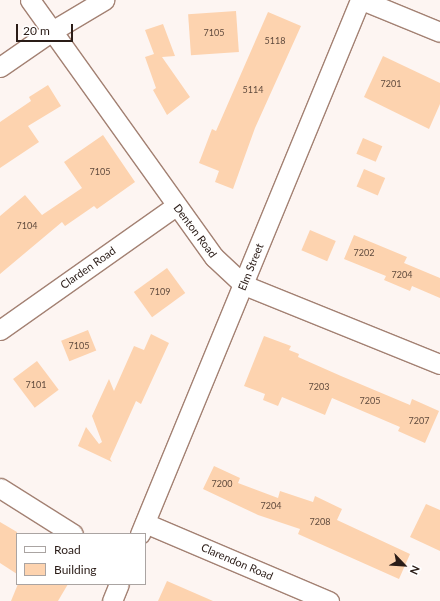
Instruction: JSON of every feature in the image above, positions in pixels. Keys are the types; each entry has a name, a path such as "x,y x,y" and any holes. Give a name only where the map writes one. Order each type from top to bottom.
{"street":[{"name":"Denton Road","path":"30,0 176,206 214,257 244,285 440,364"},
{"path":"0,67 52,31 104,0"},
{"path":"361,0 440,32"},
{"name":"Elm Street","path":"143,529 361,0"},
{"name":"Clarden Road","path":"0,330 176,206"},
{"path":"0,488 71,533"},
{"name":"Clarendon Road","path":"143,529 329,601"},
{"path":"112,601 118,585"}],"building":[{"path":"236,11 239,52 191,55 188,14"},
{"path":"268,12 301,26 255,128 233,189 215,182 219,171 199,163 212,129 216,131"},
{"path":"163,24 175,56 162,57 190,97 167,115 153,90 156,88 145,57 154,54 145,30"},
{"path":"383,56 440,83 440,104 429,129 364,97"},
{"path":"48,85 61,106 28,126 39,142 0,168 0,122 31,101 29,97"},
{"path":"103,135 135,182 97,209 94,206 65,226 62,222 0,274 0,216 25,195 42,215 82,188 64,162"},
{"path":"363,138 382,146 376,162 356,154"},
{"path":"364,169 385,178 378,195 357,186"},
{"path":"310,230 336,241 327,261 301,250"},
{"path":"354,235 407,257 404,263 440,278 440,298 412,286 410,291 384,280 386,276 344,259"},
{"path":"167,268 185,293 152,317 134,292"},
{"path":"88,330 96,350 69,361 61,341"},
{"path":"151,334 169,343 141,404 136,401 110,459 112,462 78,446 86,427 99,444 102,442 92,416 109,379 114,391 134,346 144,350"},
{"path":"264,336 291,346 289,350 299,354 298,357 341,376 410,405 412,399 439,411 425,443 398,431 400,427 332,398 325,415 282,397 278,406 263,400 265,394 244,386"},
{"path":"37,361 59,390 35,408 13,379"},
{"path":"214,466 240,478 238,483 278,498 280,491 313,502 315,496 342,509 337,520 410,554 399,579 298,534 300,529 258,515 203,489"},
{"path":"426,504 440,510 440,551 410,537"},
{"path":"0,522 17,532 16,573 0,563"},
{"path":"167,581 213,601 158,601"},
{"path":"18,585 67,585 58,601 11,601"}]}
